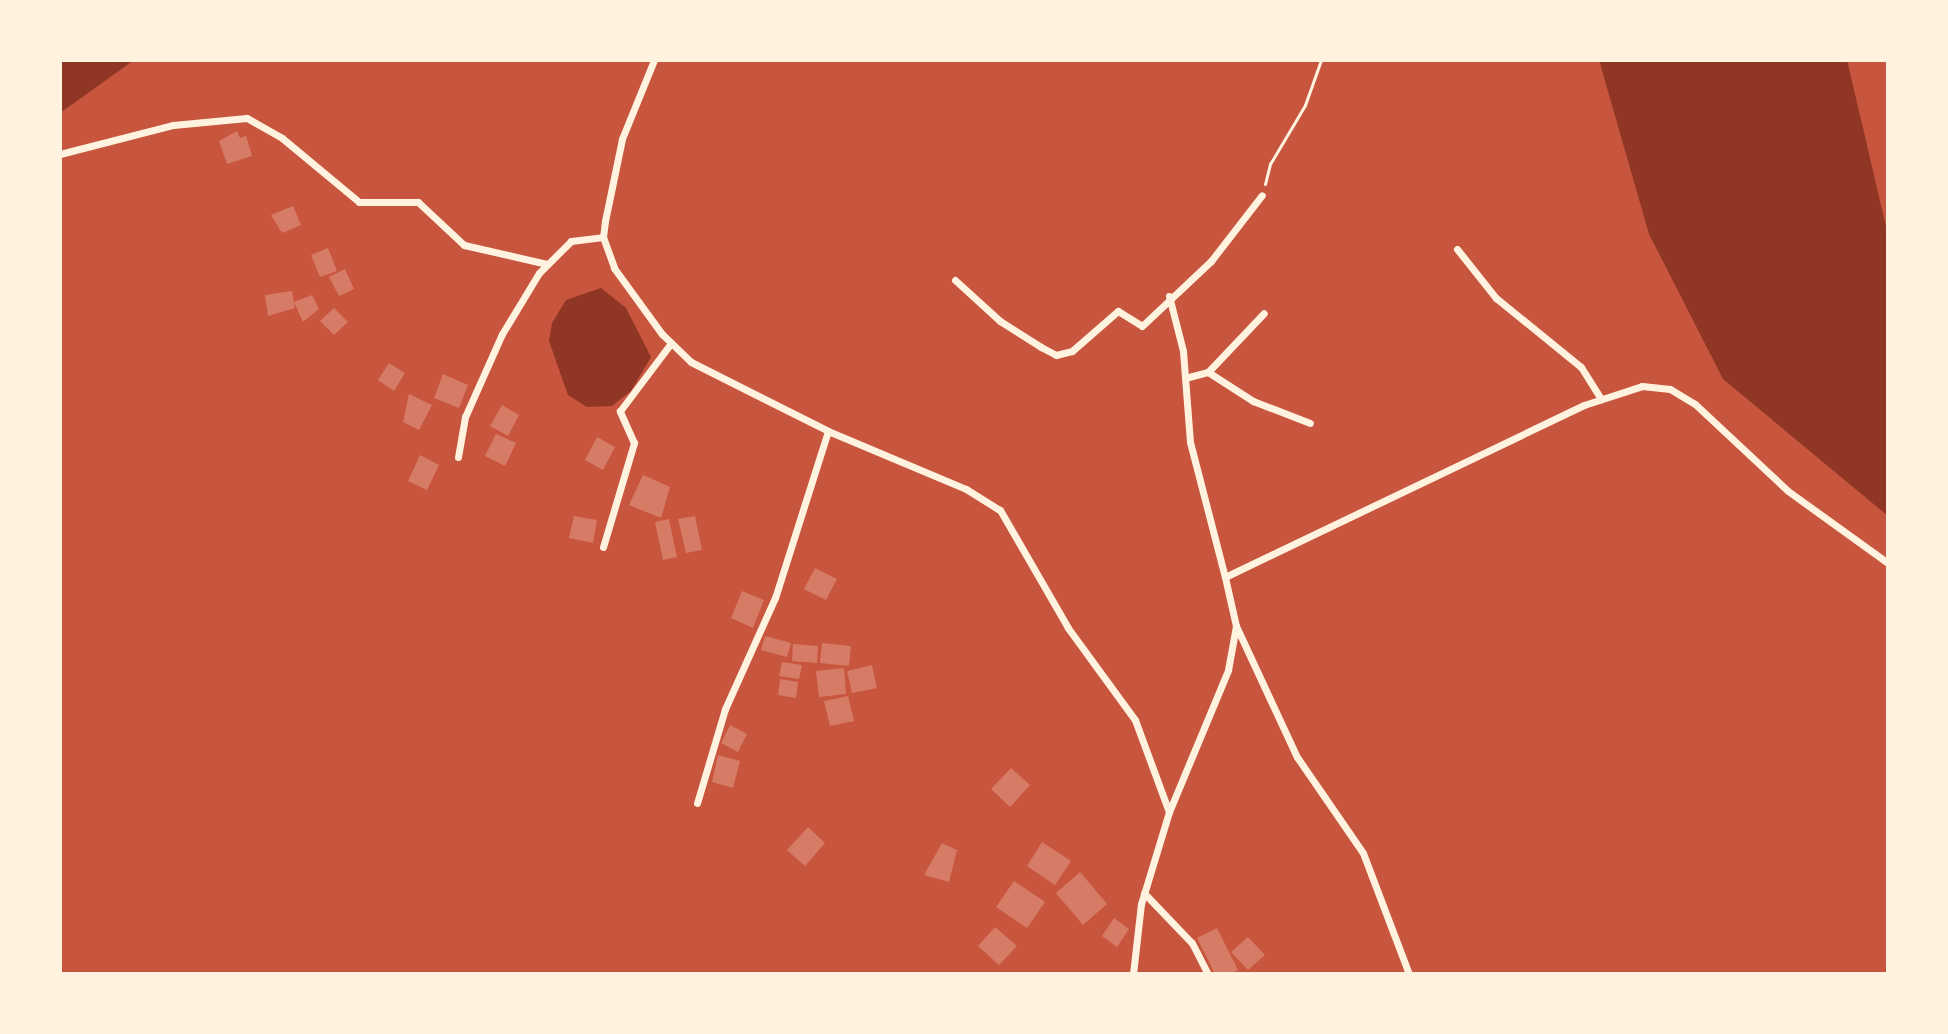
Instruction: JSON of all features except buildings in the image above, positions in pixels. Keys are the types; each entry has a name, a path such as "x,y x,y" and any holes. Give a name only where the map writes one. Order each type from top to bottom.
{"street":[{"path":"654,60 622,139 603,237 614,268 671,343 715,375 828,431 966,489 1000,510 1068,628 1135,720 1169,812"},
{"path":"60,154 173,125 247,118 282,138 359,202 418,202 464,245 547,264"},
{"path":"955,280 1000,321 1056,355 1072,351 1118,311 1142,326 1169,296 1211,261 1262,195"},
{"path":"458,457 465,417 502,334 547,264 571,241 603,237"},
{"path":"1457,249 1496,298 1581,367 1601,399"},
{"path":"1169,296 1185,378 1190,442 1236,626 1297,757 1363,853 1409,974"},
{"path":"1185,378 1208,372 1264,313"},
{"path":"603,547 634,443 620,411 671,343"},
{"path":"1208,372 1272,411 1310,423"},
{"path":"1225,577 1601,399 1642,386 1670,389 1695,404 1788,491 1888,563"},
{"path":"697,803 725,709 775,598 828,431"},
{"path":"1133,974 1144,893 1169,812 1228,670 1236,626"},
{"path":"1144,893 1192,943 1208,974"}],"path":[{"path":"1262,195 1270,164 1305,105 1321,60"}],"shaded area":[{"path":"60,60 134,60 60,113"},
{"path":"1599,60 1847,60 1888,235 1888,516 1723,379 1649,234"},
{"path":"601,288 626,308 651,357 631,391 612,406 587,407 568,395 549,341 552,323 566,300"}]}
